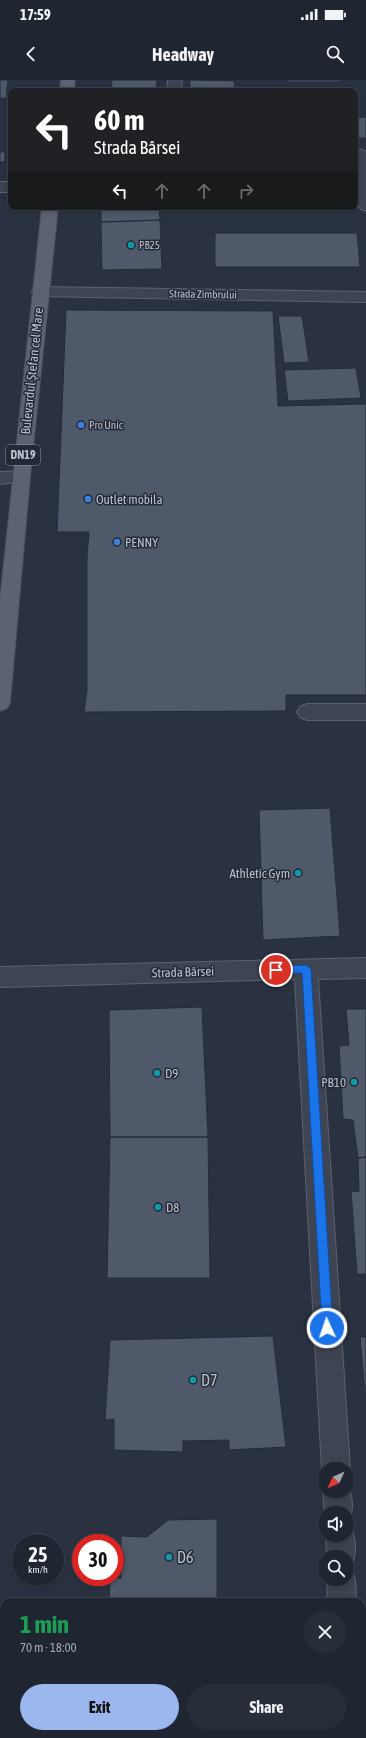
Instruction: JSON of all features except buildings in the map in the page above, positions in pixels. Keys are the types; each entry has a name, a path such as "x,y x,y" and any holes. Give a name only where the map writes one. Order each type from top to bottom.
{"main road":[{"name":"Bulevardul Ștefan cel Mare","path":"0,703 21,477 50,210"}],"street":[{"path":"360,153 366,206"},
{"name":"Strada Zimbrului","path":"40,292 366,297"},
{"path":"0,478 21,477"},
{"path":"307,712 366,712"},
{"name":"Strada Bârsei","path":"0,977 366,968"},
{"path":"306,969 336,1462"},
{"path":"341,1586 342,1598"}],"place":[{"name":"PB25","path":"131,245"},
{"name":"Pro Unic","path":"81,425"},
{"name":"Outlet mobila","path":"88,499"},
{"name":"PENNY","path":"117,542"},
{"name":"Athletic Gym","path":"298,873"},
{"name":"D9","path":"157,1073"},
{"name":"PB10","path":"354,1082"},
{"name":"D8","path":"158,1207"},
{"name":"D7","path":"193,1380"},
{"name":"D6","path":"169,1557"}],"route":[{"path":"276,970 306,969 327,1328"}]}
